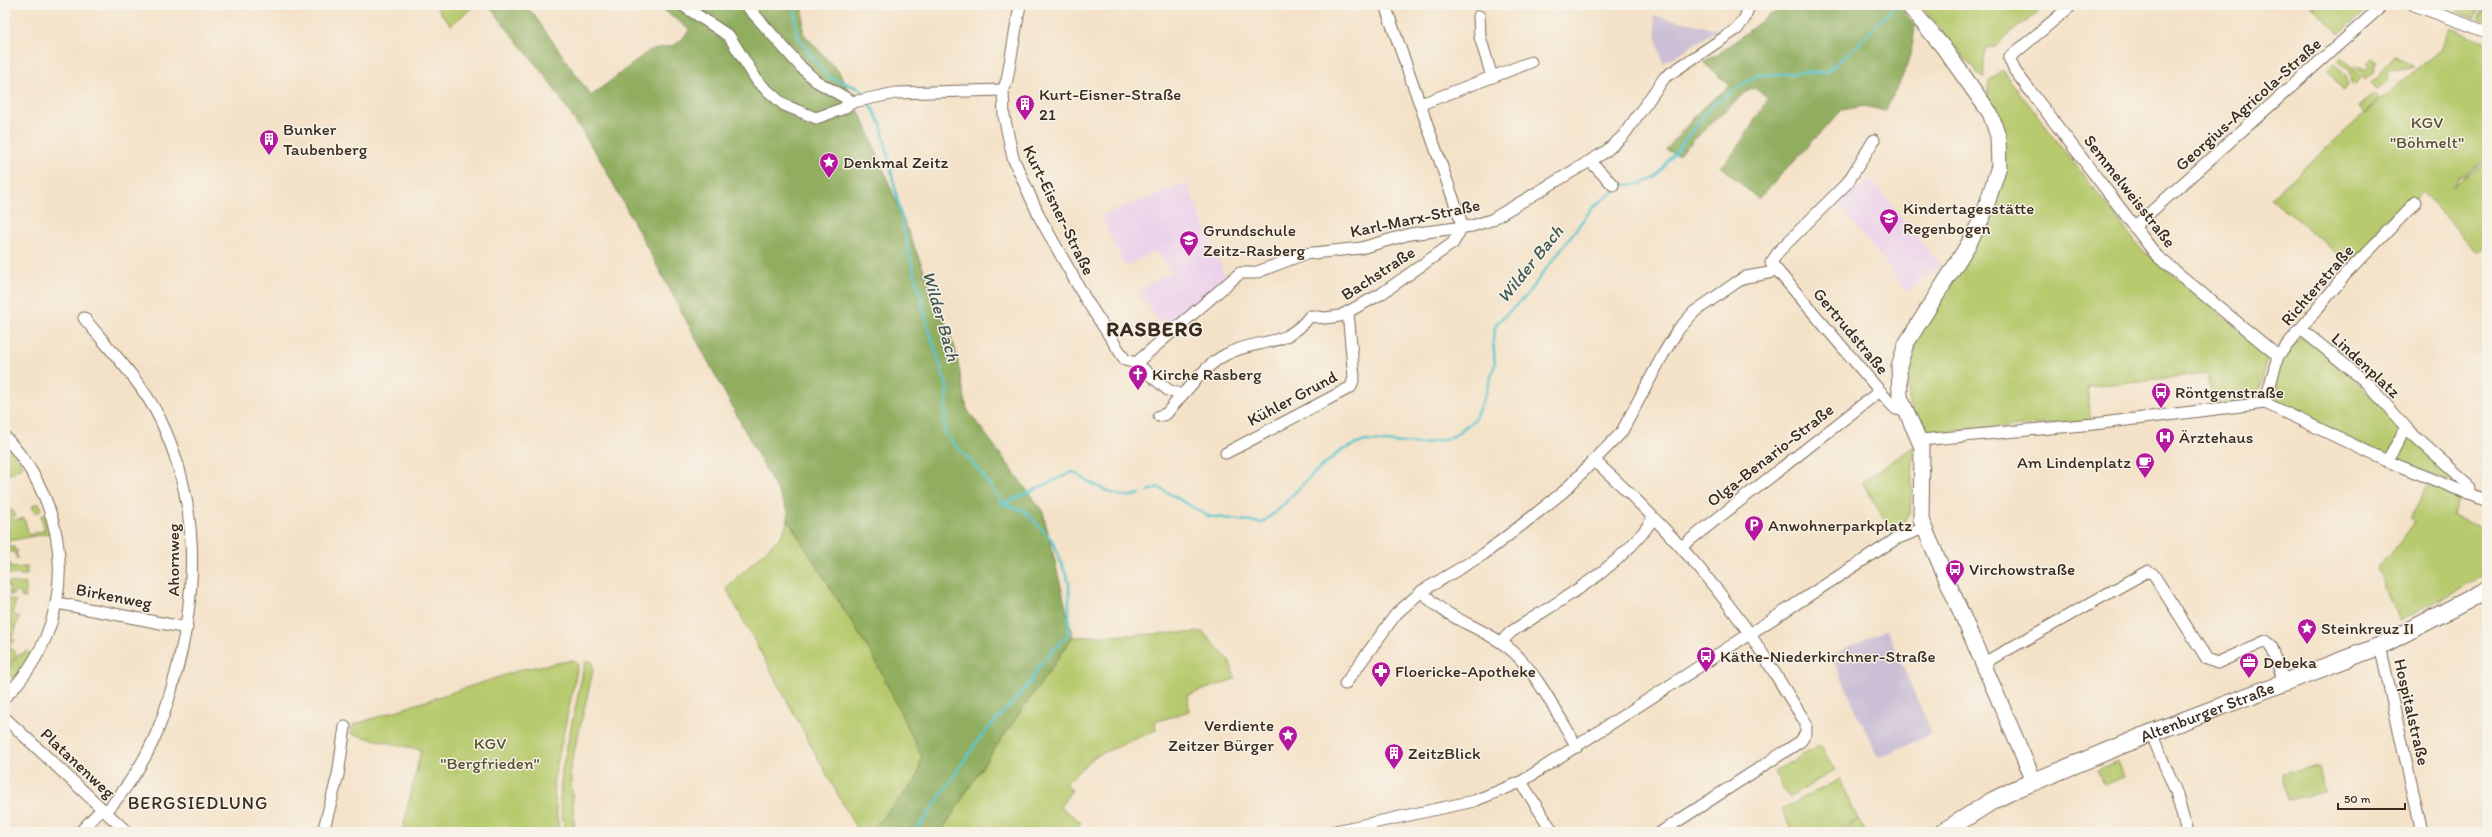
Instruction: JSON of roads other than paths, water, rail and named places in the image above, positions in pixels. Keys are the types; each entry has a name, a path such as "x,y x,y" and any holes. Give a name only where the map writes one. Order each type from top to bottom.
{"main road":[{"name":"Altenburger Straße","path":"1947,831 1992,801 2034,781 2151,733 2380,646 2487,591"}],"street":[{"path":"682,5 729,36 758,82 784,105 816,118 862,100 909,92 1003,90"},
{"path":"746,5 801,67 816,81 862,100"},
{"name":"Kurt-Eisner-Straße","path":"1020,5 1007,80 1003,90 1004,116 1009,146 1040,218 1084,298 1125,360 1136,363"},
{"path":"1385,5 1421,104 1462,227"},
{"name":"Karl-Marx-Straße","path":"1136,363 1240,272 1255,272 1304,254 1361,248 1410,234 1462,227 1491,220 1605,152 1623,136 1665,78 1737,29 1745,18 1749,5"},
{"path":"1908,5 1943,47 1990,113 1998,136 1999,166 1980,222 1906,344 1899,366 1899,378 1904,411 1920,440 1922,451 1919,513 1982,664 2034,781"},
{"name":"Semmelweisstraße","path":"2072,5 2013,54 2009,58 2010,62 2159,258 2278,356"},
{"name":"Georgius-Agricola-Straße","path":"2134,227 2383,5"},
{"path":"2414,5 2487,32"},
{"path":"1479,16 1480,37 1492,77"},
{"path":"1421,104 1531,62"},
{"path":"1344,684 1396,614 1422,591 1484,554 1528,520 1595,461 1621,433 1678,330 1694,312 1737,282 1746,277 1769,273 1775,268 1771,262 1779,251 1848,182 1874,140"},
{"path":"1590,161 1613,185"},
{"name":"Richterstraße","path":"2265,403 2278,356 2346,274 2416,202"},
{"name":"Bachstraße","path":"1159,416 1166,414 1208,368 1224,355 1291,335 1310,316 1325,318 1348,313 1381,294 1453,243 1462,227"},
{"name":"Gertrudstraße","path":"1775,268 1896,409 1904,411"},
{"name":"Kühler Grund","path":"1226,453 1351,386 1354,377 1348,313"},
{"name":"Ahornweg","path":"80,832 104,810 138,770 155,740 168,703 187,628 193,576 191,516 180,468 160,419 139,384 84,318"},
{"name":"Lindenplatz","path":"2301,328 2366,382 2406,428 2466,482 2478,498"},
{"path":"1136,363 1168,390 1182,395"},
{"name":"Olga-Benario-Straße","path":"1681,547 1880,391"},
{"path":"1920,440 2094,424 2265,403"},
{"name":"Lindenplatz","path":"2265,403 2387,461 2478,498"},
{"path":"2387,461 2406,428"},
{"name":"Birkenweg","path":"5,437 32,473 49,511 60,558 57,603 53,619 37,656 26,674 5,697"},
{"path":"1595,461 1619,482 1653,520 1681,547 1750,635 1806,723 1806,733 1801,741 1661,832"},
{"path":"1501,642 1511,632 1612,565 1641,537 1653,520"},
{"path":"1331,832 1355,829 1474,801 1522,782 1896,539 1924,528"},
{"path":"1982,664 2148,571 2153,574 2207,660 2217,663 2266,641 2271,645 2284,682"},
{"path":"1422,591 1447,615 1501,642 1527,667 1577,747"},
{"name":"Birkenweg","path":"57,603 187,628"},
{"name":"Hospitalstraße","path":"2380,646 2422,832"},
{"name":"Platanenweg","path":"5,718 127,832"},
{"path":"323,832 338,775 345,728"},
{"path":"2151,733 2176,792 2187,832"},
{"path":"1522,782 1553,832"}],"waterway":[{"name":"Wilder Bach","path":"794,5 797,35 815,62 829,77 860,89 867,97"},
{"name":"Wilder Bach","path":"1149,491 1158,487 1208,516 1262,523 1279,509 1311,476 1340,451 1365,441 1423,444 1452,437 1474,420 1485,396 1495,364 1493,339 1496,324 1525,297 1592,208 1623,185 1642,184 1656,177 1712,105 1757,75 1826,72 1849,53 1896,5"},
{"name":"Wilder Bach","path":"868,101 881,124 908,248 929,330 947,386 944,433 978,469 1003,504"},
{"name":"Wilder Bach","path":"1003,504 1073,472 1096,486 1114,494 1123,496 1140,494"},
{"path":"914,832 927,816 979,739 1028,685 1040,665 1069,633 1069,582 1052,540 1025,511 1003,504"}],"place":[{"name":"Kurt-Eisner-Straße 21","path":"1025,121"},
{"name":"Bunker Taubenberg","path":"269,156"},
{"name":"Denkmal Zeitz","path":"829,179"},
{"name":"Kindertagesstätte Regenbogen","path":"1889,235"},
{"name":"Grundschule Zeitz-Rasberg","path":"1189,257"},
{"name":"Kirche Rasberg","path":"1138,391"},
{"name":"Röntgenstraße","path":"2161,409"},
{"name":"Ärztehaus","path":"2165,454"},
{"name":"Am Lindenplatz","path":"2145,479"},
{"name":"Anwohnerparkplatz","path":"1754,542"},
{"name":"Virchowstraße","path":"1955,586"},
{"name":"Steinkreuz II","path":"2307,645"},
{"name":"Käthe-Niederkirchner-Straße","path":"1706,673"},
{"name":"Debeka","path":"2249,679"},
{"name":"Floericke-Apotheke","path":"1381,688"},
{"name":"Verdiente Zeitzer Bürger","path":"1288,752"},
{"name":"ZeitzBlick","path":"1394,770"}],"district":[{"name":"RASBERG","path":"1155,329"},
{"name":"BERGSIEDLUNG","path":"198,803"}],"park label":[{"name":"KGV \"Böhmelt\"","path":"2427,132"},
{"name":"KGV \"Bergfrieden\"","path":"490,753"}]}
